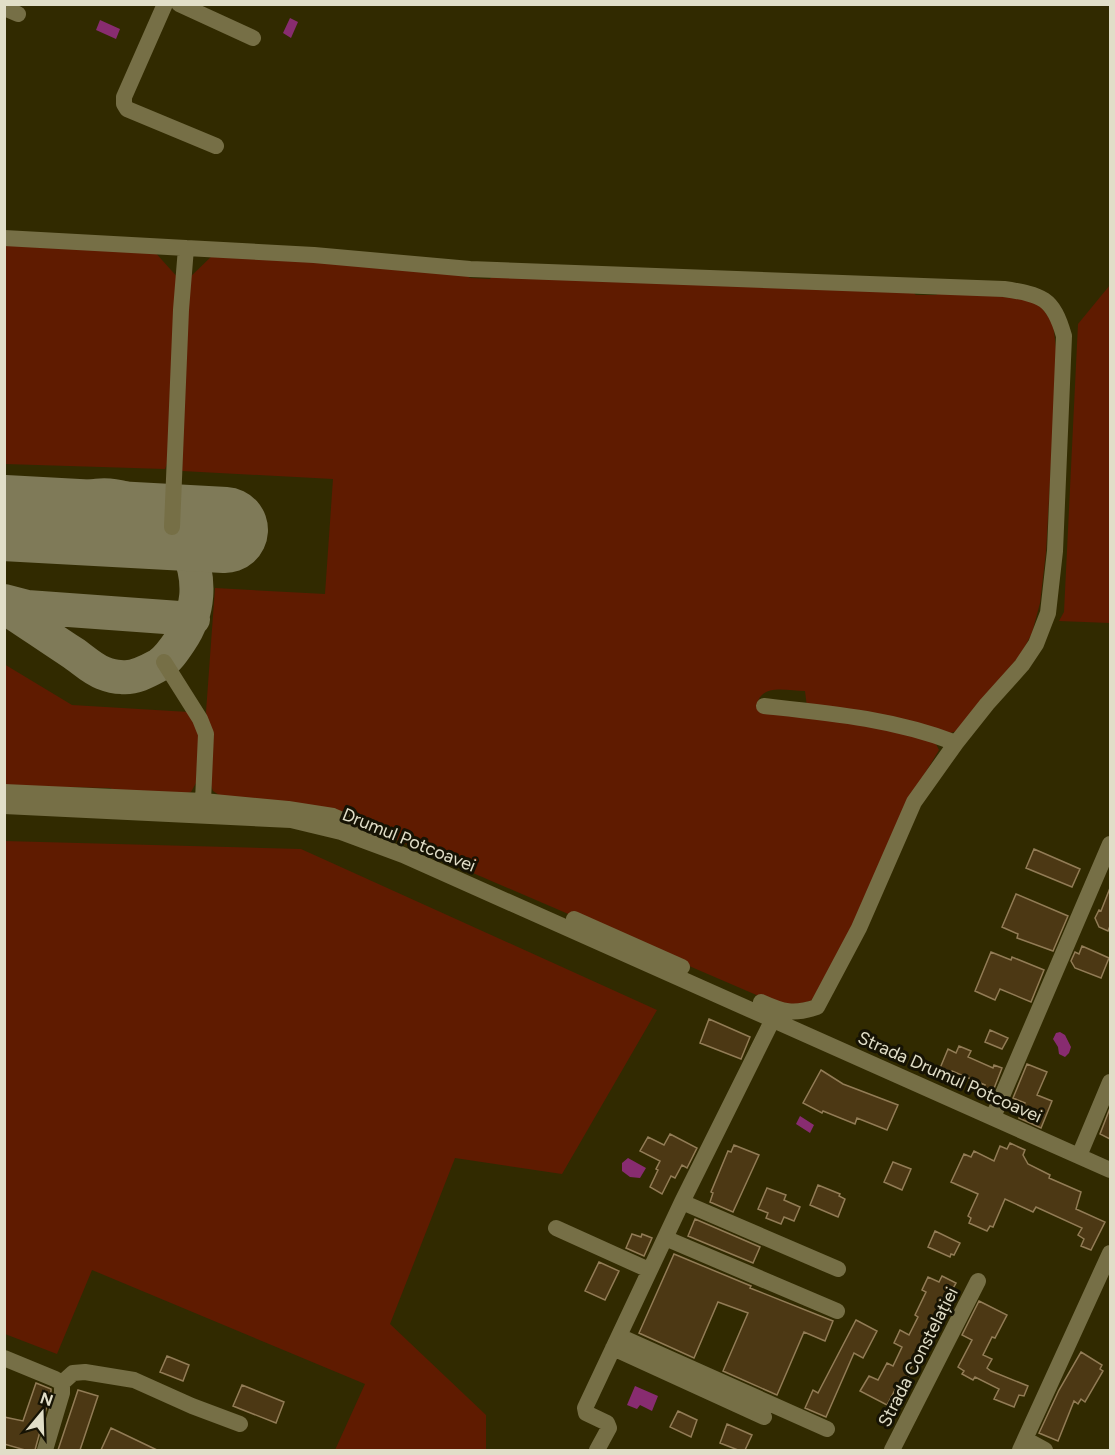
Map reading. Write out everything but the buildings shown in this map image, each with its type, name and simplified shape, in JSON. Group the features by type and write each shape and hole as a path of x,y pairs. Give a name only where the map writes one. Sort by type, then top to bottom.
{"street":[{"path":"165,4 124,97 124,104 127,109 216,146"},
{"path":"179,4 253,38"},
{"path":"4,238 314,255 470,269 1004,289 1032,293 1048,301 1059,318 1064,336 1055,551 1048,613 1036,644 1022,666 987,704 956,743 914,802 859,928 804,1033"},
{"path":"172,527 186,248"},
{"path":"164,662 200,719 206,734 203,801"},
{"path":"764,706 866,718 930,733 956,743"},
{"path":"4,792 203,801 333,816 779,1010 797,1013 817,1007"},
{"name":"Drumul Potcoavei","path":"4,806 291,820 341,832 403,855 773,1019"},
{"path":"993,1117 1110,844"},
{"path":"597,1450 609,1428 607,1423 586,1413 585,1408 649,1270 773,1019"},
{"name":"Strada Drumul Potcoavei","path":"773,1019 1110,1170"},
{"path":"1079,1156 1110,1082"},
{"path":"682,1202 838,1269"},
{"path":"556,1228 649,1270"},
{"path":"665,1238 837,1311"},
{"path":"1045,1450 1023,1445 1110,1253"},
{"name":"Strada Constelației","path":"892,1450 978,1281"},
{"path":"616,1342 764,1417"},
{"path":"616,1342 827,1430"},
{"path":"4,1358 62,1383"},
{"path":"62,1383 74,1374 85,1372 134,1380 240,1424"},
{"path":"45,1450 62,1393 62,1383"}],"shaded area":[{"path":"290,18 298,22 291,38 283,33"},
{"path":"100,20 120,29 116,39 96,30"},
{"path":"5,243 153,250 180,280 170,456 165,469 5,464"},
{"path":"214,254 464,273 470,278 490,279 494,273 908,288 916,295 936,295 945,290 1037,301 1053,323 1057,357 1046,552 1040,603 1032,633 1021,654 957,731 947,734 807,707 805,691 770,691 760,697 757,704 934,740 939,750 912,795 818,999 791,1006 775,1003 394,839 372,819 225,799 213,791 208,776 209,729 206,712 215,588 325,594 333,479 182,471 186,281"},
{"path":"1110,285 1110,623 1059,621 1064,612 1078,324"},
{"path":"4,664 72,705 189,712 200,729 196,783 191,792 175,796 120,793 110,788 5,789"},
{"path":"4,841 301,849 657,1010 562,1174 455,1158 390,1324 486,1415 486,1450 335,1450 365,1384 92,1270 57,1354 5,1334"},
{"path":"1060,1032 1065,1035 1071,1047 1065,1057 1059,1054 1053,1039 1056,1033"},
{"path":"800,1116 814,1125 810,1133 796,1124"},
{"path":"628,1158 646,1168 640,1178 630,1177 622,1171 622,1163"},
{"path":"635,1386 658,1396 652,1411 640,1405 637,1409 627,1405"}],"taxiway":[{"path":"4,607 95,669 119,677 136,676 162,663 180,641 191,619 196,595 195,572 188,550 176,531 159,515 138,503 104,495 74,501 38,520"},
{"path":"4,601 27,607 193,619"}],"runway":[{"path":"4,518 225,530"}]}
